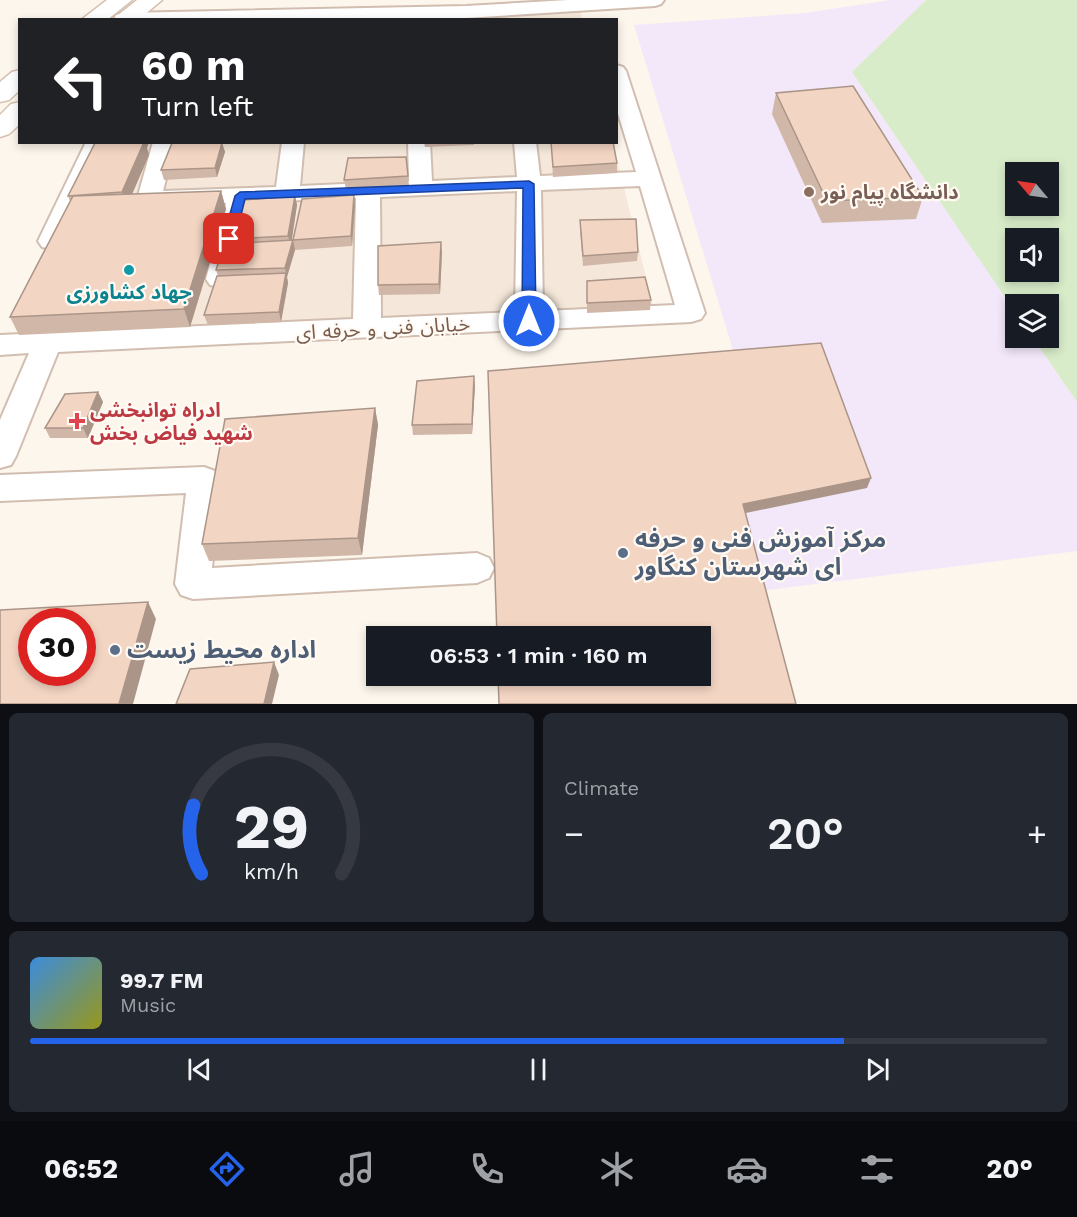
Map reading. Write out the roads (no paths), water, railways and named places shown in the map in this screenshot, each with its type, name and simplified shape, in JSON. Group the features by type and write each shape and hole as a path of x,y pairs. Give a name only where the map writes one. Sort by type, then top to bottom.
{"main road":[{"path":"95,18 121,0"},
{"path":"128,18 154,13"},
{"path":"0,95 18,79"},
{"path":"0,129 18,111"}],"street":[{"path":"255,18 599,12 655,0"},
{"path":"154,13 194,18"},
{"name":"خیابان فنی و حرفه ای","path":"5,338 48,343 692,314 618,78"},
{"path":"42,260 97,144"},
{"path":"164,144 149,199 649,179"},
{"path":"288,194 293,144"},
{"path":"419,144 421,189"},
{"path":"525,144 529,184 529,321"},
{"path":"367,328 368,191"},
{"path":"210,314 240,196"},
{"path":"0,456 48,343"},
{"path":"0,488 204,480 194,584 477,568"}],"place":[{"name":"دانشگاه پیام نور","path":"809,192"},
{"name":"جهاد کشاورزی","path":"129,270"},
{"name":"ادراه توانبخشی شهید فیاض بخش","path":"77,421"},
{"name":"مرکز آموزش فنی و حرفه ای شهرستان کنگاور","path":"623,553"},
{"name":"اداره محیط زیست","path":"115,650"}]}
